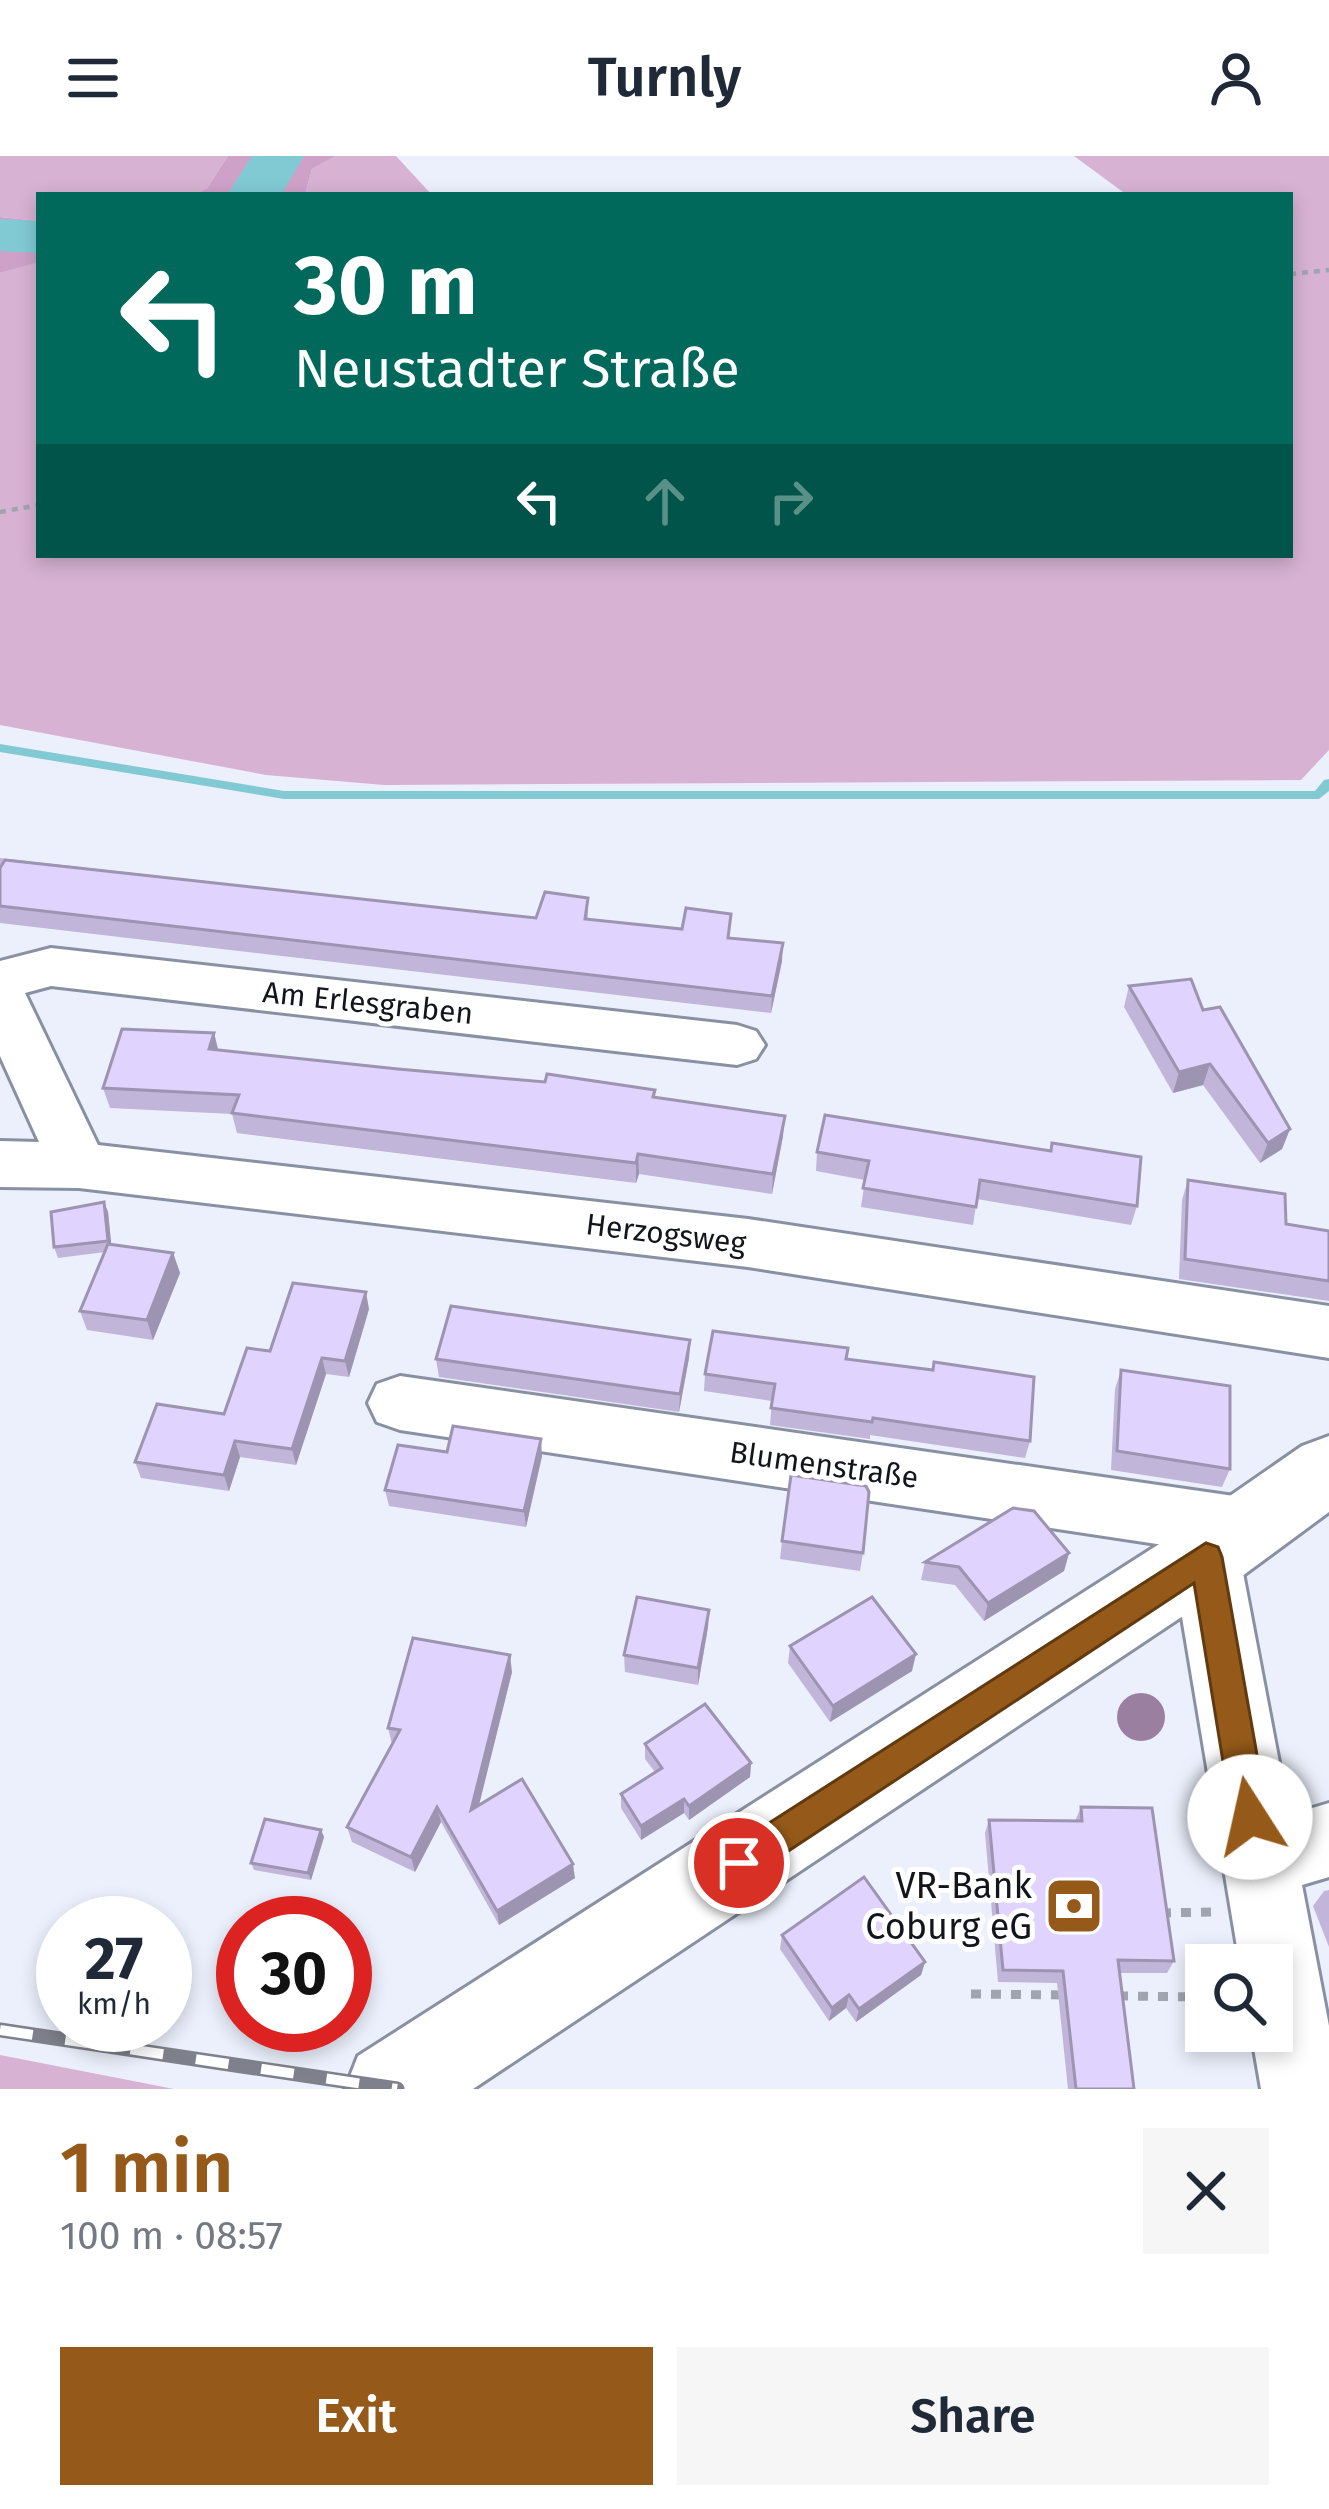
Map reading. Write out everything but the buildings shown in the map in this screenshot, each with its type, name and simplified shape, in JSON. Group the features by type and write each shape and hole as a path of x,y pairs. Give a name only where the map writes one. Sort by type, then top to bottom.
{"street":[{"name":"Am Erlesgraben","path":"0,980 51,967 737,1045"},
{"path":"0,997 79,1166"},
{"name":"Herzogsweg","path":"0,1164 79,1166 748,1244 1329,1332"},
{"name":"Blumenstraße","path":"400,1403 1227,1542"},
{"path":"391,2089 1227,1542 1329,1469"},
{"path":"1227,1542 1231,1886 1300,2089"},
{"path":"1231,1886 1329,1840"}],"path":[{"path":"1293,274 1329,270"},
{"path":"0,512 36,506"},
{"path":"1158,1913 1231,1886"},
{"path":"971,1994 1089,1996"},
{"path":"1112,1996 1185,1997"}],"shaded area":[{"path":"0,156 228,156 200,192 36,192 36,221 0,217"},
{"path":"228,156 336,156 312,169 306,192 200,192"},
{"path":"336,156 396,156 429,192 306,192 312,169"},
{"path":"1074,156 1329,156 1329,750 1301,780 384,785 266,775 0,725 0,273 36,262 36,558 1293,558 1293,192 1123,192"},
{"path":"0,217 36,221 36,263 0,273"},
{"path":"0,2055 174,2089 0,2089"}],"waterway":[{"path":"256,192 278,156"},
{"path":"0,235 36,237"},
{"path":"0,748 284,795 1319,795 1329,783"}],"railway":[{"path":"0,2030 397,2089"}],"place":[{"name":"VR-Bank Coburg eG","path":"1074,1906"}],"route":[{"path":"739,1863 1206,1557 1250,1817"}]}
